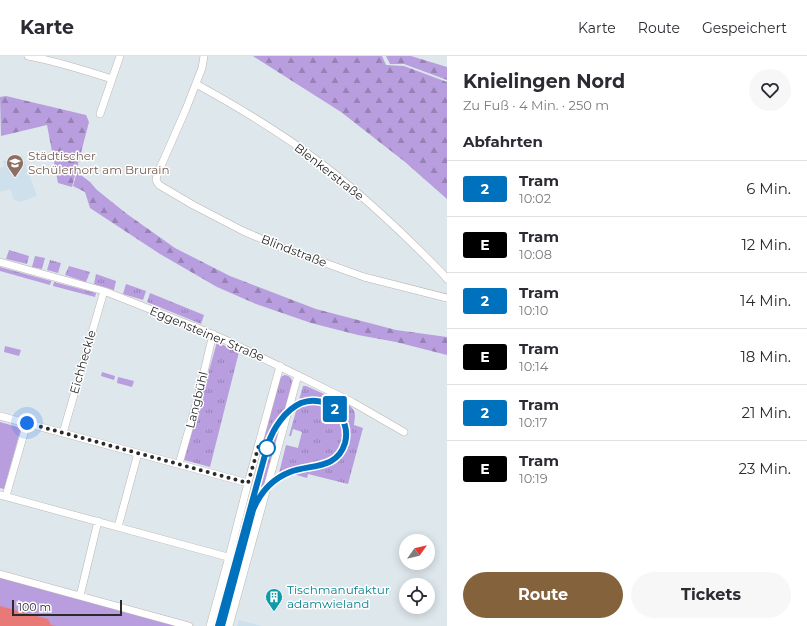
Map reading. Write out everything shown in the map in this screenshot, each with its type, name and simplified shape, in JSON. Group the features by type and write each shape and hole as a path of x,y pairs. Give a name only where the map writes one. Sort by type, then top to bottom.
{"street":[{"path":"28,56 41,58 112,79"},
{"path":"100,114 120,56"},
{"path":"196,84 202,68 204,56"},
{"name":"Blindstraße","path":"196,84 156,175 156,180 159,185 194,206 243,231 278,246 364,277 447,298"},
{"name":"Blenkerstraße","path":"196,84 252,116 322,163 382,214 447,279"},
{"name":"Eggensteiner Straße","path":"0,262 104,291 213,334 352,402 404,432"},
{"name":"Eichheckle","path":"63,433 104,291"},
{"name":"Langbühl","path":"179,464 197,401 213,334"},
{"path":"210,626 280,366"},
{"path":"229,626 298,375"},
{"path":"0,416 248,483"},
{"path":"27,423 3,496 246,562"},
{"path":"118,527 138,453"},
{"path":"80,596 98,521"},
{"path":"0,574 189,626"}],"shaded area":[{"name":"Städtischer Schülerhort am Brurain","path":"22,155 37,196 20,202 14,200 10,189 0,192 0,168 5,166 3,161"},
{"path":"0,606 48,619 51,625 56,626 0,626"},
{"path":"239,620 262,626 237,626"}],"green space":[{"path":"253,56 382,56 386,65 404,66 447,82 447,199 405,162 341,112"},
{"path":"386,56 411,56 447,67 447,80 404,64 390,64"},
{"path":"6,96 86,115 89,122 72,187 58,183 47,125 1,136 0,97"},
{"path":"77,172 127,214 175,248 230,276 316,309 396,330 447,337 447,355 311,323 256,304 217,287 160,254 90,208 85,192 73,186"},
{"path":"9,250 29,256 27,264 6,259"},
{"path":"35,256 45,258 42,269 32,267"},
{"path":"50,260 61,263 58,273 47,270"},
{"path":"69,266 90,272 86,282 65,275"},
{"path":"0,267 51,281 50,285 0,271"},
{"path":"96,274 116,281 114,290 94,284"},
{"path":"54,282 96,293 95,297 53,286"},
{"path":"126,284 146,291 143,300 123,294"},
{"path":"150,293 204,315 201,324 147,302"},
{"path":"217,342 239,352 210,467 184,460"},
{"path":"5,346 21,350 19,356 4,352"},
{"path":"102,372 115,376 114,380 101,376"},
{"path":"285,375 292,380 292,383 275,447 262,444 280,379"},
{"path":"118,377 134,381 132,387 117,383"},
{"path":"303,386 352,407 355,416 354,425 363,428 348,484 308,474 307,478 293,474 288,476 279,473 286,445 298,448 302,432 293,429 291,436 289,436"},
{"path":"0,422 21,428 4,489 0,488"},
{"path":"264,449 274,452 251,536 248,535 245,546 238,544"},
{"path":"233,566 239,567 241,572 227,626 213,626 229,569"},
{"path":"0,577 179,626 0,626"}],"tram line":[{"path":"218,626 268,444 273,432 280,420 295,406 310,401 319,401 328,404 341,416 345,424 345,443 341,452 335,459 328,463 284,474 269,485 261,494 253,510 222,626"},
{"name":"2","path":"218,626 271,436 277,425 288,412 297,405 311,401 320,401 327,404 341,415 346,431 345,443 338,455 331,461 322,465 291,471 284,474 272,482 260,496 253,510 222,626"}],"place":[{"name":"Städtischer Schülerhort am Brurain","path":"15,178"},
{"name":"Tischmanufaktur adamwieland","path":"274,612"}],"route":[{"path":"27,423 248,483 259,445 267,448"}]}
